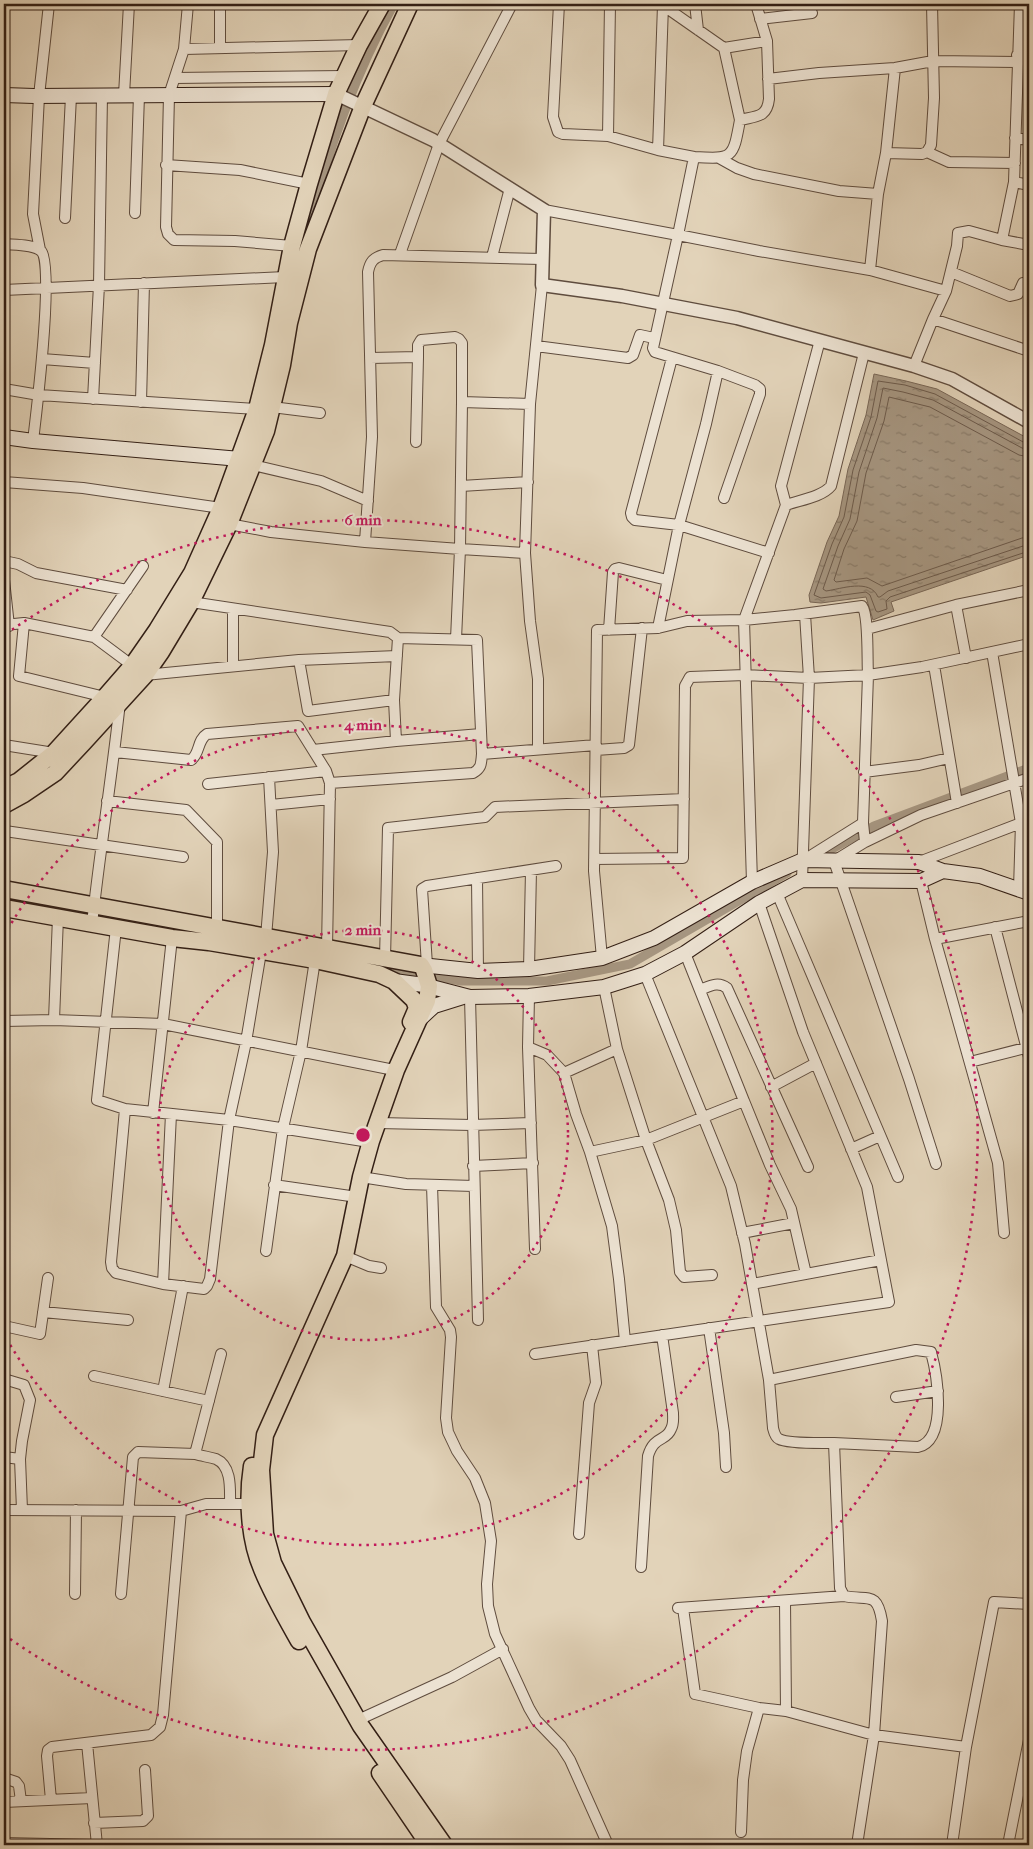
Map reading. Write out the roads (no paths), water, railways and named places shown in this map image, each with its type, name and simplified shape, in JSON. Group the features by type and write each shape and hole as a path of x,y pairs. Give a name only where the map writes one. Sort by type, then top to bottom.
{"main road":[{"path":"4,805 55,773 138,670 161,652 191,602 229,524 290,323 308,249 349,100 344,76 382,4"},
{"path":"265,408 272,345 292,246 309,184 349,100 410,4"},
{"path":"4,95 169,95 349,100"},
{"path":"4,437 247,462"},
{"path":"138,670 157,630 192,573 221,508 247,462"},
{"path":"4,788 19,781 54,753 113,699"},
{"path":"394,980 428,975 529,969 602,958 654,938 755,881 805,866 834,861 919,862 943,871 980,876 1024,891"},
{"path":"805,866 841,879 921,881 943,871"},
{"path":"418,1013 468,996 528,996 604,987 645,974 685,953 768,898 805,866"},
{"path":"755,881 768,898"},
{"path":"4,889 93,914 217,928 263,944 325,957 379,974 394,980 412,997 418,1013 396,1070 353,1196 333,1266 261,1422 251,1471 256,1504 257,1554 261,1568 334,1702 429,1845"},
{"path":"4,908 58,917 93,914 116,928 172,938 263,944"},
{"path":"325,957 385,959 428,975 468,996"},
{"path":"428,975 427,1001 418,1013 389,1070 363,1141 344,1256 266,1436 256,1504 273,1563 302,1622 358,1720 444,1845"}],"street":[{"path":"33,441 39,395 46,288 45,260 40,250 33,214 39,96 48,4"},
{"path":"124,95 129,4"},
{"path":"188,4 184,50 169,95 166,165 166,227 168,234 174,240 235,241 292,246"},
{"path":"220,4 220,48"},
{"path":"400,254 439,144 512,4"},
{"path":"560,4 553,117 558,132 563,134 608,136 658,150 694,156 720,158 728,156 733,150 740,120 724,48 662,4"},
{"path":"608,136 610,4"},
{"path":"658,150 662,4"},
{"path":"695,4 698,30"},
{"path":"740,120 763,114 768,108 767,41 756,4"},
{"path":"927,152 931,145 934,98 932,4"},
{"path":"1002,240 1014,182 1020,4"},
{"path":"760,19 812,13"},
{"path":"724,48 767,41"},
{"path":"184,50 360,45"},
{"path":"768,79 819,73 895,68 934,61 1029,57"},
{"path":"870,270 878,194 886,153 895,68"},
{"path":"175,78 344,76"},
{"path":"135,213 139,95"},
{"path":"66,218 71,96"},
{"path":"93,399 99,285 102,96"},
{"path":"349,100 439,144 544,210 870,270 946,291"},
{"path":"1015,138 1029,140"},
{"path":"886,153 914,155 927,152 949,162 1015,163"},
{"path":"694,156 652,348 655,352 718,371 756,385 760,389 760,394 724,498"},
{"path":"720,158 737,168 754,174 839,191 878,194"},
{"path":"166,165 240,170 309,184"},
{"path":"1014,182 1029,185"},
{"path":"492,257 510,188"},
{"path":"538,748 538,679 530,621 524,553 530,404 542,285 544,210"},
{"path":"914,366 946,291 958,233 969,231 1029,245"},
{"path":"4,244 40,250"},
{"path":"365,542 372,437 368,272 370,264 374,258 383,255 400,254 542,259"},
{"path":"951,272 1010,296 1018,294 1023,282 1029,284"},
{"path":"4,290 286,277"},
{"path":"141,402 144,283"},
{"path":"542,285 662,303 737,318 914,366 952,379 1029,422"},
{"path":"933,319 1029,351"},
{"path":"536,346 628,358 633,355 640,335 654,338"},
{"path":"416,442 418,345 422,340 459,339 462,343 462,402 460,549 456,639"},
{"path":"755,881 744,620 786,505 782,496 781,486 820,340"},
{"path":"786,505 821,493 831,486 864,352"},
{"path":"370,358 418,357"},
{"path":"672,358 631,513 635,520 679,525 769,553"},
{"path":"42,359 95,364"},
{"path":"658,628 679,525 718,371"},
{"path":"4,389 39,395 320,413"},
{"path":"462,402 530,404"},
{"path":"247,462 321,481 368,501"},
{"path":"4,482 83,488 221,508"},
{"path":"461,486 528,482"},
{"path":"229,524 271,532 365,542 524,553"},
{"path":"4,560 18,564 36,573 127,590"},
{"path":"94,637 143,566"},
{"path":"609,630 613,572 615,568 667,580"},
{"path":"4,580 6,625 24,623 94,637 138,670 397,656"},
{"path":"867,629 956,604 1029,590"},
{"path":"191,602 390,632 398,638 477,640 482,754 479,770 473,773 330,783"},
{"path":"956,604 966,658"},
{"path":"602,958 594,871 597,630 658,628 686,621 744,620 862,606 865,609 867,629 868,675 863,823 865,841"},
{"path":"233,609 233,666"},
{"path":"805,614 809,678 802,825 805,866"},
{"path":"24,623 19,676 113,699 115,752 100,846 93,914"},
{"path":"482,754 538,748 624,748 629,745 642,628"},
{"path":"396,741 394,700 398,638"},
{"path":"594,858 683,858 685,686 690,677 745,675 809,678 868,675 934,665 1029,644"},
{"path":"992,652 1021,823 1024,891"},
{"path":"299,660 308,711 394,700"},
{"path":"934,665 957,803"},
{"path":"115,752 191,760 195,756 201,738 207,734 298,726 326,771 330,783 325,957 283,1128 266,1251"},
{"path":"313,750 481,734"},
{"path":"4,745 54,753"},
{"path":"864,772 919,765 949,758"},
{"path":"208,784 326,771"},
{"path":"126,1109 111,1262 112,1268 116,1273 163,1284 204,1288 210,1279 229,1120 246,1042 263,944 273,852 269,777"},
{"path":"936,1164 906,1070 834,861 865,841 922,815 1029,778"},
{"path":"270,805 330,799"},
{"path":"385,959 388,828 485,817 495,807 684,799"},
{"path":"107,800 186,810 217,842 217,928"},
{"path":"805,866 863,823"},
{"path":"919,862 1021,823"},
{"path":"5,831 183,857"},
{"path":"428,975 422,889 428,886 556,866"},
{"path":"529,969 531,870"},
{"path":"477,878 478,971"},
{"path":"921,881 935,939 998,1163 1004,1233"},
{"path":"535,1354 889,1302 867,1186 803,1032 768,898"},
{"path":"768,898 898,1177"},
{"path":"4,908 4,930"},
{"path":"54,1020 58,917"},
{"path":"935,939 1029,921"},
{"path":"970,1062 1029,1050 995,927"},
{"path":"116,928 97,1100 126,1109 229,1120 363,1141"},
{"path":"153,1113 172,938"},
{"path":"685,953 770,1165 791,1209 806,1274"},
{"path":"645,974 731,1186 752,1284 769,1380 775,1435 779,1439 918,1447 925,1446 931,1438 936,1419 938,1391 936,1368 931,1352 916,1350 769,1380"},
{"path":"700,990 716,984 722,984 727,988 808,1167"},
{"path":"604,987 617,1049 646,1140 669,1200 676,1230 680,1272 684,1277 712,1275"},
{"path":"468,996 478,1320"},
{"path":"528,996 535,1249"},
{"path":"4,1021 54,1020 163,1024 389,1070"},
{"path":"528,1047 547,1055 564,1073 612,1226 620,1278 625,1341"},
{"path":"564,1073 617,1049"},
{"path":"772,1087 816,1063"},
{"path":"590,1152 646,1140 744,1101"},
{"path":"163,1284 171,1114"},
{"path":"378,1123 472,1126 531,1123"},
{"path":"851,1149 880,1136"},
{"path":"473,1166 532,1163"},
{"path":"361,1177 406,1184 474,1186"},
{"path":"432,1184 436,1307 450,1330 451,1337 446,1418 448,1432 457,1451 475,1478 485,1503 491,1541 488,1606 496,1634 529,1708 536,1720 570,1760 608,1845"},
{"path":"274,1185 353,1196"},
{"path":"742,1233 794,1223"},
{"path":"344,1256 369,1266 381,1268"},
{"path":"752,1284 880,1260"},
{"path":"4,1326 40,1334 48,1278"},
{"path":"163,1391 183,1286"},
{"path":"43,1312 128,1320"},
{"path":"709,1328 724,1433 726,1468"},
{"path":"641,1568 648,1456 651,1446 671,1432 673,1425 673,1412 662,1335"},
{"path":"579,1534 589,1403 596,1383 592,1345"},
{"path":"195,1454 220,1354"},
{"path":"94,1376 209,1401"},
{"path":"4,1379 24,1385 30,1400 20,1459 22,1510"},
{"path":"896,1397 938,1391"},
{"path":"834,1443 840,1588 844,1596"},
{"path":"121,1594 134,1454 138,1452 195,1454 218,1460 225,1468 230,1482 230,1504"},
{"path":"4,1457 20,1459"},
{"path":"4,1510 181,1511 206,1504 256,1504"},
{"path":"75,1594 76,1510"},
{"path":"51,1800 48,1750 52,1747 152,1735 160,1728 163,1715 181,1511"},
{"path":"860,1845 874,1735 882,1621 880,1606 871,1598 844,1596 680,1608 695,1694 759,1708 786,1711 874,1735 966,1747"},
{"path":"785,1601 786,1711"},
{"path":"952,1845 966,1747 994,1602 1029,1604"},
{"path":"358,1720 452,1677 503,1650"},
{"path":"741,1832 743,1780 747,1751 759,1708"},
{"path":"1008,1845 1029,1740"},
{"path":"4,1843 96,1845 87,1742"},
{"path":"94,1823 143,1821 146,1819 148,1816 145,1770"},
{"path":"4,1778 11,1779 19,1786 21,1801"},
{"path":"4,1802 92,1798"}],"water":[{"path":"874,374 937,389 1029,439 1029,555 891,602 894,611 873,620 866,597 821,603 810,602 809,595 827,542 839,516 848,469 866,415"}],"waterway":[{"path":"303,244 320,183 341,121 365,61 394,4"},
{"path":"819,856 874,826 1029,768"},
{"path":"370,964 461,981 547,981 630,964 787,873"},
{"path":"29,902 200,934"}]}
